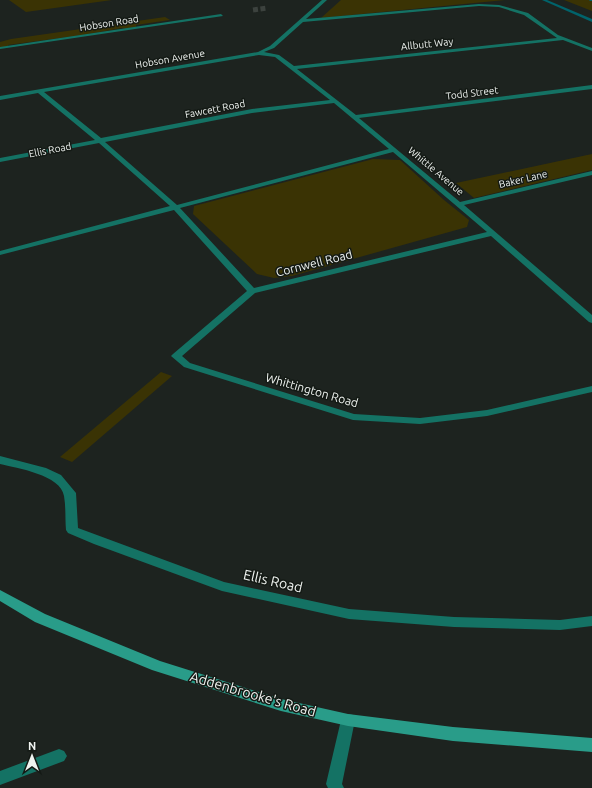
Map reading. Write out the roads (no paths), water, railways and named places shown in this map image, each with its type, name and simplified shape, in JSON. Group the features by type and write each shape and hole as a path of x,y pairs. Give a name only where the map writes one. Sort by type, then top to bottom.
{"street":[{"name":"Hobson Avenue","path":"0,98 259,53 272,47 325,0"},
{"path":"303,21 493,5 526,14 556,36 592,50"},
{"name":"Hobson Road","path":"0,48 221,15"},
{"name":"Allbutt Way","path":"293,68 563,38"},
{"name":"Whittle Avenue","path":"259,53 278,56 355,117 459,204 592,320"},
{"name":"Todd Street","path":"355,117 592,87"},
{"path":"39,91 100,141 175,207 252,291"},
{"name":"Fawcett Road","path":"100,141 252,111 335,101"},
{"name":"Ellis Road","path":"0,160 100,141"},
{"path":"0,252 393,150"},
{"name":"Baker Lane","path":"459,204 592,173"},
{"name":"Cornwell Road","path":"252,291 492,233"},
{"name":"Whittington Road","path":"252,291 176,356 187,365 353,416 420,421 487,413 592,389"},
{"name":"Ellis Road","path":"0,460 42,470 57,478 70,493 72,530 98,541 222,586 349,614 454,622 560,625 592,621"},
{"name":"Addenbrooke's Road","path":"0,595 40,618 157,666 281,705 348,720 453,734 592,745"},
{"path":"336,788 334,784 348,720"},
{"path":"0,778 59,756"}],"waterway":[{"path":"544,0 592,21"}],"tunnel":[{"path":"253,10 267,8"}]}
